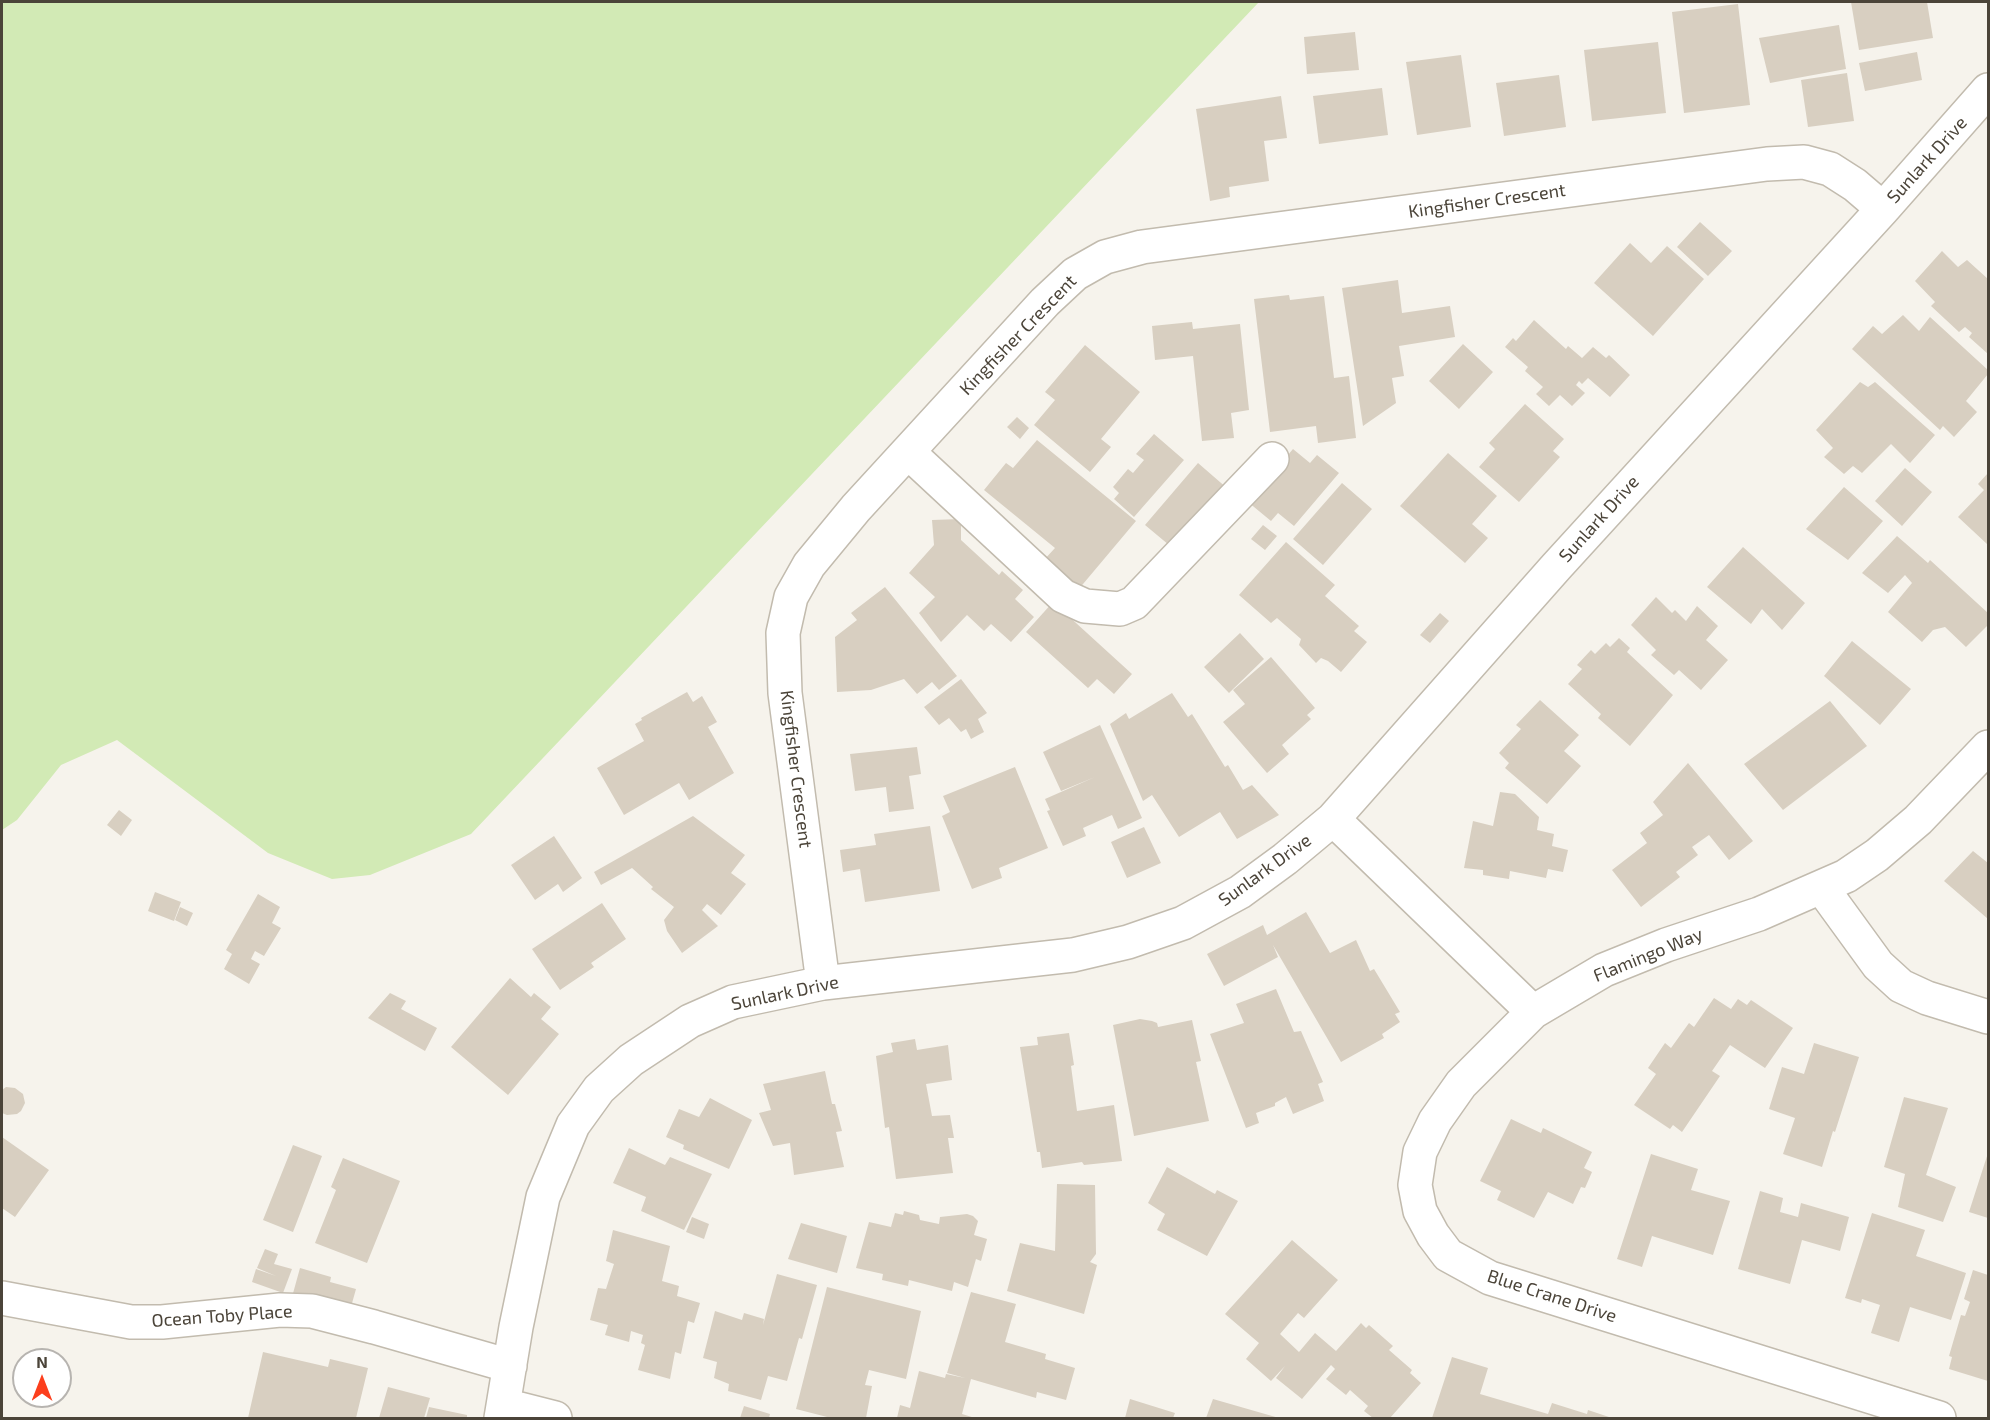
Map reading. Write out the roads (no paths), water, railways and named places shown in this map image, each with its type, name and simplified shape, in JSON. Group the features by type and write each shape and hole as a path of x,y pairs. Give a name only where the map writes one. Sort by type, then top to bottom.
{"street":[{"name":"Sunlark Drive","path":"503,1412 516,1327 543,1197 573,1125 600,1089 646,1049 690,1021 733,1002 823,983 1073,955 1128,942 1183,923 1240,892 1285,859 1333,819 1556,567 1989,90"},
{"name":"Kingfisher Crescent","path":"823,983 785,693 783,633 791,597 804,572 843,523 1045,302 1075,274 1108,256 1142,247 1767,164 1804,162 1830,169 1855,185 1883,209"},
{"path":"908,452 1063,596 1085,606 1120,609 1134,603 1272,459"},
{"name":"Flamingo Way","path":"1533,1012 1604,970 1666,945 1759,914 1846,876 1876,855 1918,820 1989,747"},
{"path":"1333,819 1533,1012"},
{"path":"1822,888 1878,965 1901,986 1927,998 1989,1017"},
{"name":"Blue Crane Drive","path":"1533,1012 1461,1084 1435,1121 1420,1152 1415,1185 1419,1211 1448,1255 1490,1278 1939,1419"},
{"name":"Ocean Toby Place","path":"2,1298 131,1322 162,1322 280,1310 312,1311 510,1366"},
{"path":"503,1412 555,1419"}]}
